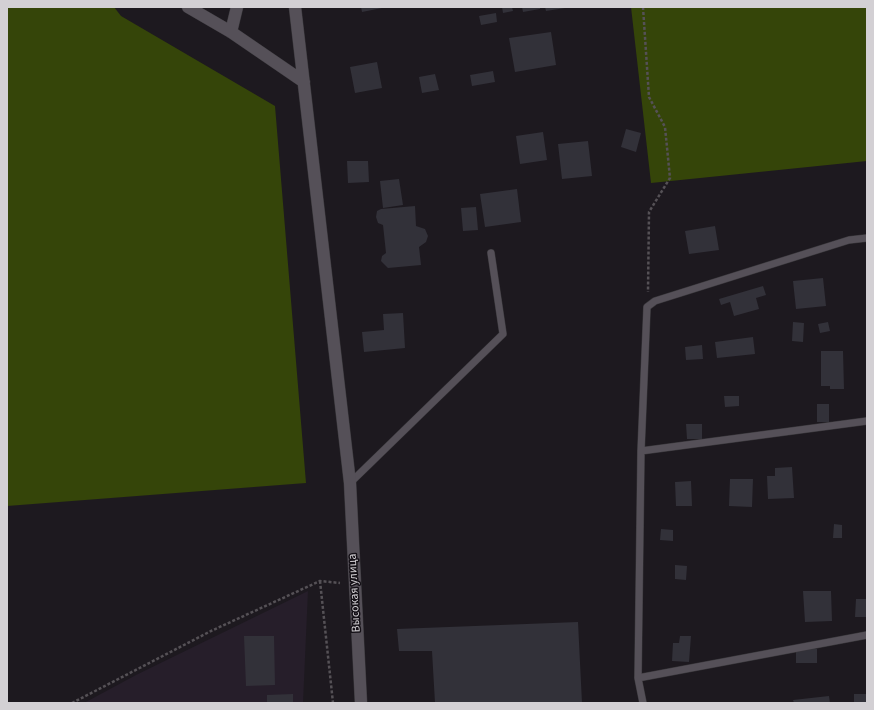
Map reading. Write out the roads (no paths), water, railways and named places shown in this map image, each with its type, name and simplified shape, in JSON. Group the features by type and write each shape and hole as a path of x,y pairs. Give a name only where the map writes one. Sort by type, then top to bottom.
{"street":[{"path":"188,7 231,32 304,82"},
{"path":"231,32 237,7"},
{"name":"Высокая улица","path":"295,7 350,483 361,703"}],"lane":[{"path":"643,703 638,678 641,452 647,307 655,301 826,247 849,240 867,238"},
{"path":"350,483 503,334 491,252"},
{"path":"641,452 867,421"},
{"path":"638,678 867,635"}]}
